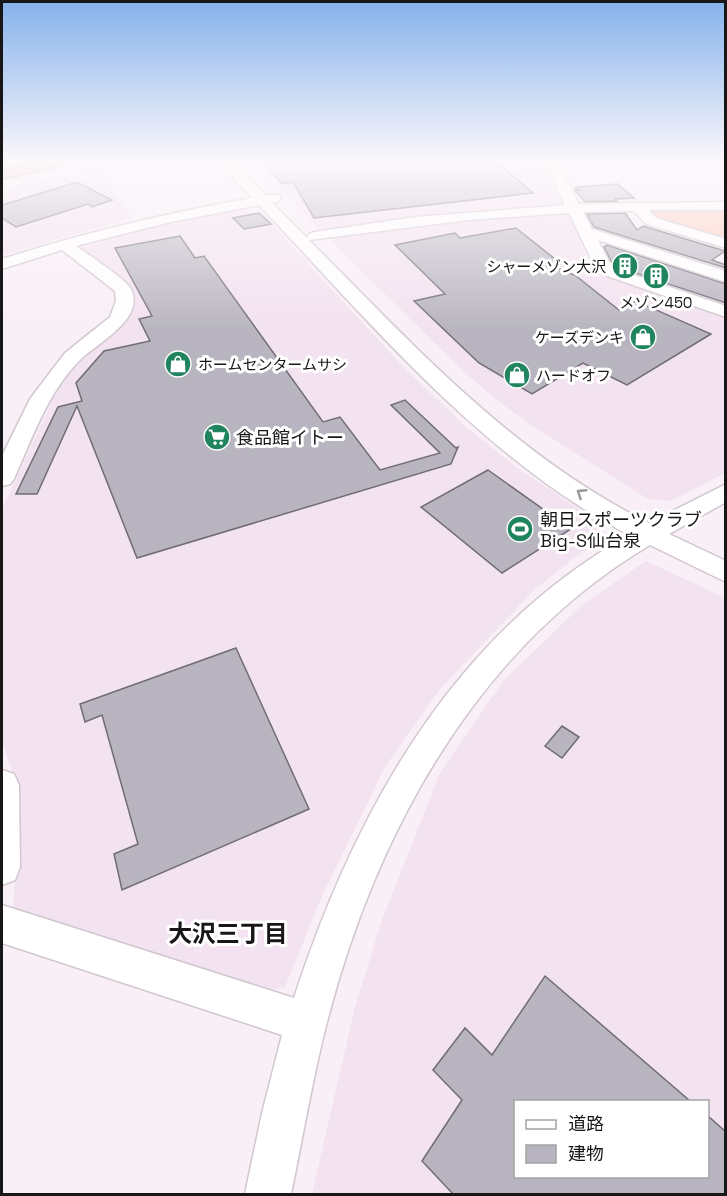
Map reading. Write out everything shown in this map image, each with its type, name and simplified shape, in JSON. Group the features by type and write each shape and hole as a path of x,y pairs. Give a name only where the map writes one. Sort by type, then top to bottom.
{"street":[{"path":"2,264 64,244 165,219"},
{"path":"286,219 385,328 494,431 561,481 658,530 726,554"},
{"path":"292,219 314,237 383,309 476,399 658,530 726,573"},
{"path":"314,237 445,219"},
{"path":"578,219 602,265 613,273 726,312"},
{"path":"649,219 726,244"},
{"path":"584,231 726,277"},
{"path":"2,479 45,391 73,356 110,328 123,308 126,298 123,289 64,244"},
{"path":"268,1194 279,1135 306,1022 355,879 401,786 452,709 500,650 546,605 612,558 726,492"},
{"path":"2,785 2,867"},
{"path":"2,924 306,1022"}],"shaded area":[{"path":"2,219 129,219 2,255"},
{"path":"195,219 267,219 406,370 466,427 517,468 596,520 600,538 535,589 440,689 385,767 321,898 285,987 263,991 13,910 20,797 2,740 2,510 60,384 75,366 111,336 131,312 133,296 78,248"},
{"path":"309,219 400,219 328,230 318,228"},
{"path":"484,219 571,219 588,261 609,276 725,316 725,473 670,501 648,499 531,425 464,372 332,242 336,237"},
{"path":"652,219 725,219 725,240"},
{"path":"646,561 725,598 725,1194 312,1194 355,1007 383,917 440,773 504,680 582,605"}],"building":[{"path":"3,219 42,219 16,227"},
{"path":"234,219 265,219 271,224 244,229"},
{"path":"590,219 629,219 637,230 643,226 725,251 712,260 726,265 726,268 594,227"},
{"path":"516,228 560,263 558,268 576,276 619,310 636,301 711,334 627,385 583,363 532,394 479,363 414,301 445,294 395,245 455,233 460,238"},
{"path":"180,236 195,258 204,256 323,422 340,417 380,470 440,453 391,405 405,400 456,448 458,447 451,464 137,558 77,406 37,494 16,494 58,407 82,401 76,383 104,351 150,341 139,319 152,316 115,248"},
{"path":"607,245 726,284 726,303 620,268 611,261 604,247"},
{"path":"488,470 571,529 502,573 421,507"},
{"path":"236,648 309,809 122,890 114,854 138,844 102,715 85,722 80,704"},
{"path":"562,726 579,737 562,758 545,746"},
{"path":"545,976 689,1100 514,1100 514,1178 709,1178 709,1117 726,1132 726,1194 453,1194 422,1161 462,1100 433,1070 465,1028 492,1055"}],"place":[{"name":"シャーメゾン大沢","path":"625,266"},
{"name":"メゾン450","path":"656,276"},
{"name":"ケーズデンキ","path":"643,337"},
{"name":"ホームセンタームサシ","path":"178,364"},
{"name":"ハードオフ","path":"517,375"},
{"name":"食品館イトー","path":"217,437"},
{"name":"朝日スポーツクラブ Big-S仙台泉","path":"520,529"}],"district":[{"name":"大沢三丁目","path":"228,933"}]}
